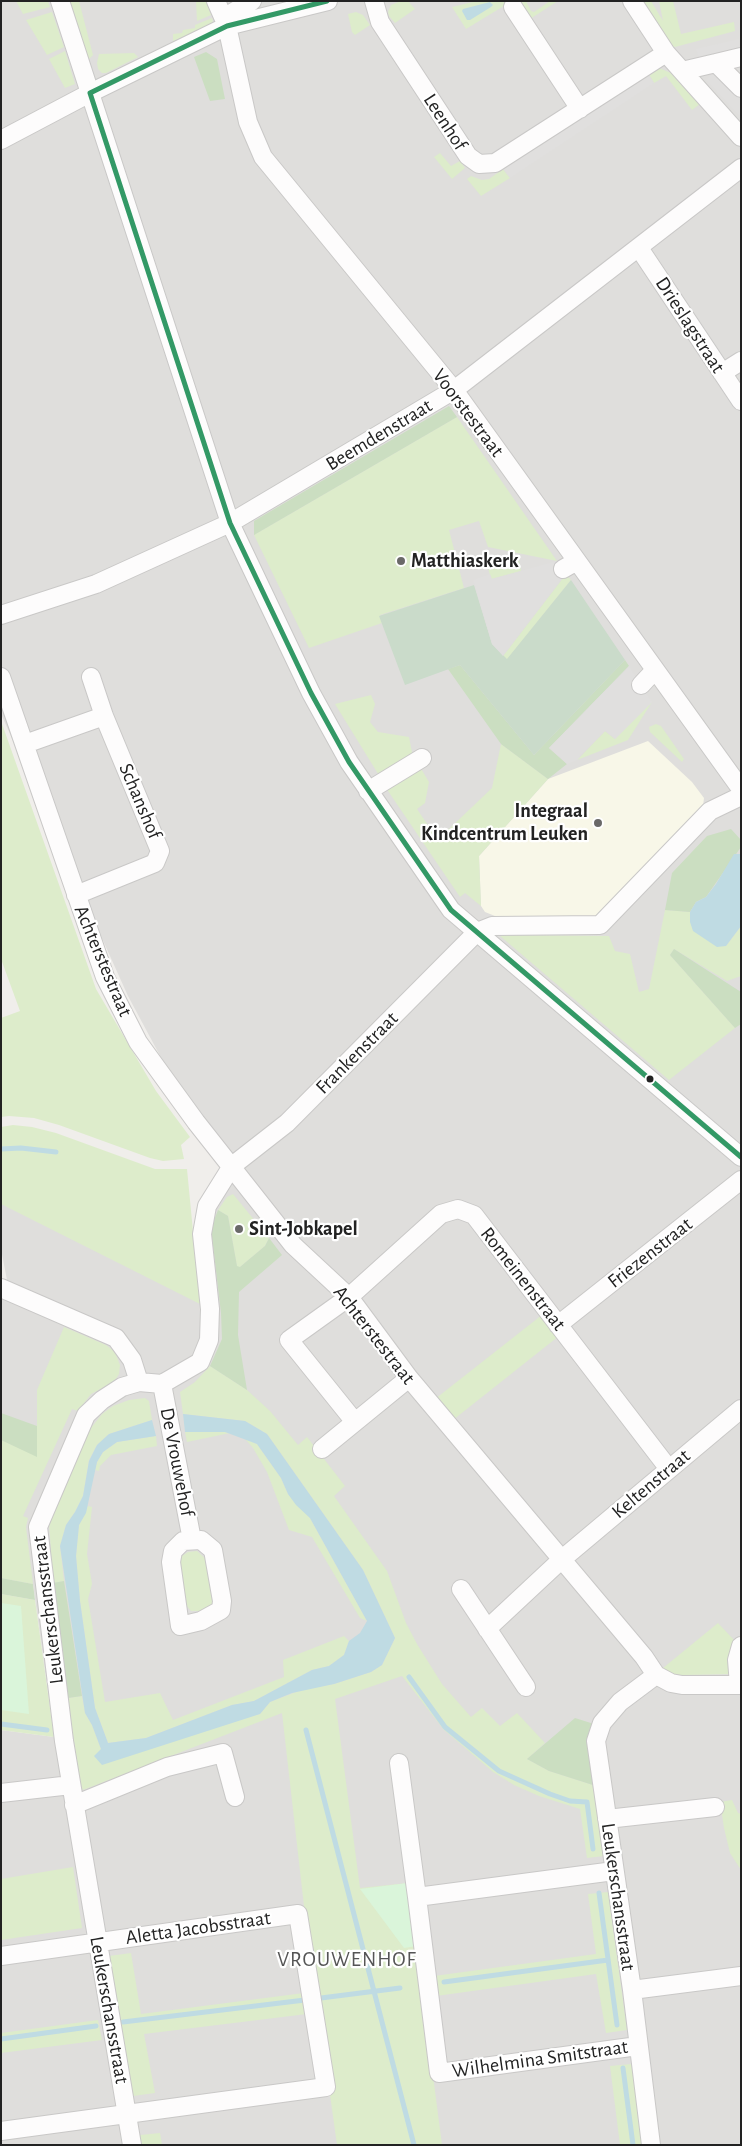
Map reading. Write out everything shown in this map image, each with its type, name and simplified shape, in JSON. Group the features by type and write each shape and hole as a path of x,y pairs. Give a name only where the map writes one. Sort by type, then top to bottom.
{"street":[{"path":"60,1 230,523 311,693 349,762 451,910 741,1157"},
{"path":"1,140 90,93 223,15 252,1"},
{"path":"223,15 328,1"},
{"name":"Leenhof","path":"374,1 380,22 468,156 479,164 494,163 666,53"},
{"path":"632,1 666,53 741,137"},
{"path":"514,7 580,109"},
{"name":"Voorstestraat","path":"223,15 248,122 263,157 454,390 570,565 655,670 741,789"},
{"path":"682,71 741,57"},
{"path":"716,64 741,88"},
{"name":"Beemdenstraat","path":"1,616 96,584 230,523 454,390 741,168"},
{"name":"Drieslagstraat","path":"639,248 741,401"},
{"path":"722,373 741,360"},
{"path":"641,685 655,670"},
{"name":"Achterstestraat","path":"1,677 105,977 138,1042 196,1122 293,1245 350,1297 408,1378 644,1657 656,1675"},
{"name":"Schanshof","path":"76,895 155,863 160,851 104,716 91,677"},
{"path":"25,744 104,716"},
{"path":"368,791 422,758"},
{"path":"477,932 492,926 600,925 710,812 741,796"},
{"name":"Frankenstraat","path":"232,1166 287,1123 477,932"},
{"path":"162,1384 200,1362 209,1340 210,1309 202,1234 207,1206 232,1166"},
{"name":"Friezenstraat","path":"558,1325 741,1180"},
{"name":"Romeinenstraat","path":"354,1422 289,1340 350,1297 441,1214 458,1209 474,1215 669,1469"},
{"path":"1,1288 116,1338 132,1360 139,1382"},
{"path":"322,1449 408,1378"},
{"name":"Leukerschansstraat","path":"132,2145 74,1805 59,1704 38,1527 86,1415 102,1400 122,1387 139,1382 162,1384"},
{"name":"De Vrouwehof","path":"162,1384 192,1540"},
{"name":"Keltenstraat","path":"487,1629 562,1560 741,1409"},
{"name":"De Vrouwehof","path":"192,1540 201,1540 213,1550 222,1601 221,1610 201,1621 180,1626 171,1562 173,1551 183,1541 192,1540"},
{"path":"461,1589 526,1687"},
{"path":"656,1675 671,1683 740,1685 737,1660 741,1646"},
{"name":"Leukerschansstraat","path":"651,2145 632,1990 596,1742 602,1723 620,1702 656,1675"},
{"path":"74,1805 167,1767 223,1753 235,1798"},
{"name":"Wilhelmina Smitstraat","path":"398,1763 439,2072 638,2046"},
{"path":"1,1793 71,1785"},
{"path":"607,1819 715,1806"},
{"path":"416,1898 614,1870"},
{"name":"Aletta Jacobsstraat","path":"1,1956 298,1914 326,2087 127,2114"},
{"path":"632,1990 741,1976"},
{"path":"1,2131 127,2114"}],"shaded area":[{"path":"1,1 741,1 741,2145 1,2145 1,1730 54,1737 33,1584 1,1578 1,1278 7,1280 1,1249 1,1148 195,1256 195,1241 225,1177 128,996 1,714"},
{"path":"739,39 741,65 735,69 736,72 741,69 741,118 706,80 714,71 703,71 696,49"},
{"path":"648,73 654,83 510,178 503,169"},
{"path":"557,561 566,574 503,656 492,644 473,580 490,574 492,579"},
{"path":"629,666 652,702 615,739 605,731 577,760 567,764 549,748"},
{"name":"Integraal Kindcentrum Leuken","path":"648,741 692,782 704,798 703,806 599,915 591,918 500,918 485,912 481,906 479,856 548,779"}],"green space":[{"path":"16,1 48,1 50,7 23,14"},
{"path":"68,1 79,1 93,55 87,61"},
{"path":"196,1 206,1 211,15 197,21"},
{"path":"401,1 408,1 415,9 395,23 388,12 391,5"},
{"path":"477,1 512,1 466,29 452,7"},
{"path":"519,1 526,1 531,11 534,12 550,1 558,1 530,19"},
{"path":"642,1 651,1 663,21 659,1 673,1 681,34 734,22 735,31 675,47 669,45"},
{"path":"52,12 64,47 47,55 26,20"},
{"path":"356,12 363,15 370,25 355,35 352,32 348,14"},
{"path":"212,18 213,23 209,26 173,41 173,34 195,28 195,25"},
{"path":"65,51 75,84 65,88 49,59"},
{"path":"206,52 217,59 225,99 210,101 194,57"},
{"path":"134,53 138,57 106,73 102,73 98,69 99,54"},
{"path":"659,68 671,73 700,104 692,110 666,76 654,83 648,73"},
{"path":"440,153 451,166 460,161 465,168 452,179 434,157"},
{"path":"503,169 510,178 481,196 467,179 471,176 482,180 489,179"},
{"path":"449,406 457,417 254,535 254,521"},
{"path":"457,417 557,561 488,547 479,521 449,530 464,588 380,615 382,623 309,648 254,535"},
{"path":"484,554 519,560 521,571 491,579"},
{"path":"566,574 571,580 507,660 503,656"},
{"path":"571,580 625,660 534,755 460,665 405,685 379,616 474,585 492,644 507,659"},
{"path":"625,660 629,666 549,748 567,764 548,779 501,744 448,669 460,665 534,755"},
{"path":"371,695 375,704 370,722 378,732 409,737 413,757 380,777 335,704"},
{"path":"652,702 628,740 577,760 605,731 615,739"},
{"path":"1,721 96,989 156,1091 190,1137 181,1145 184,1159 163,1161 34,1118 1,1117 1,1018 20,1011 1,959"},
{"path":"656,724 661,726 684,759 682,762 650,732 649,727"},
{"path":"501,744 548,779 479,856 481,906 465,893 460,897 386,788 420,767 429,782 425,803 417,809 436,837 450,828 492,788"},
{"path":"731,829 741,840 741,847 706,897 696,902 690,912 665,910 672,873 707,836"},
{"path":"665,910 690,912 690,922 726,946 741,926 741,976 727,981 674,949 670,955 735,1028 669,1080 499,935 609,936 615,951 630,954 639,992 649,989"},
{"path":"674,949 741,992 741,1024 735,1028 670,955"},
{"path":"13,1125 32,1127 56,1133 155,1169 187,1169 200,1304 1,1204 1,1127"},
{"path":"233,1194 269,1238 265,1246 240,1267 237,1267 228,1216 218,1210 227,1197"},
{"path":"218,1210 228,1216 237,1266 240,1267 265,1246 269,1238 282,1255 239,1292 238,1335 247,1390 210,1366 222,1339 221,1313 211,1228"},
{"path":"547,1311 564,1332 453,1420 435,1399"},
{"path":"64,1327 106,1345 115,1352 120,1365 119,1374 114,1382 91,1394 78,1411 72,1409 23,1516 28,1518 26,1527 33,1584 1,1578 1,1440 37,1456 37,1390"},
{"path":"210,1366 247,1390 270,1411 298,1445 307,1437 345,1486 334,1496 387,1571 406,1623 417,1644 442,1684 471,1717 482,1708 500,1726 517,1713 545,1743 527,1759 549,1771 596,1786 604,1856 587,1858 580,1809 539,1796 514,1785 493,1772 444,1730 402,1676 335,1699 360,1888 408,1883 442,2145 337,2145 305,1915 282,1713 83,1790 80,1783 68,1698 82,1696 85,1713 92,1725 101,1749 260,1714 270,1702 304,1689 334,1684 371,1672 382,1665 395,1638 363,1570 267,1434 245,1421 183,1414 180,1392 195,1382"},
{"path":"145,1398 149,1401 152,1420 109,1434 97,1445 89,1460 83,1496 66,1525 60,1546 64,1581 53,1583 49,1522 91,1428 102,1414 113,1406 129,1400"},
{"path":"1,1413 37,1426 37,1457 1,1440"},
{"path":"185,1432 230,1433 187,1442"},
{"path":"156,1436 157,1446 111,1455 100,1466 99,1471 95,1470 103,1452 117,1442"},
{"path":"245,1439 257,1444 281,1478 288,1494 310,1518 367,1621 360,1618 312,1537 289,1530 267,1472 253,1448"},
{"path":"88,1506 92,1507 87,1554 92,1584 88,1599 105,1702 160,1693 173,1720 284,1677 283,1660 344,1636 349,1641 344,1655 329,1666 312,1670 254,1701 232,1705 146,1738 108,1743 95,1708 80,1601 76,1556 79,1525"},
{"path":"197,1551 207,1560 214,1599 210,1608 201,1611 191,1611 185,1604 179,1562 182,1556 188,1552"},
{"path":"1,1578 33,1584 35,1600 1,1594"},
{"path":"64,1581 82,1696 68,1698 53,1583"},
{"path":"1,1594 35,1600 54,1737 1,1730"},
{"path":"1,1603 21,1606 29,1714 1,1710"},
{"path":"718,1623 734,1640 731,1658 733,1674 681,1675 668,1673 663,1668"},
{"path":"575,1718 594,1724 596,1786 549,1771 527,1759"},
{"path":"732,1800 738,1813 741,1814 741,1870 730,1853 720,1802"},
{"path":"73,1867 82,1928 1,1940 1,1879"},
{"path":"408,1883 416,1946 404,1948 360,1889"},
{"path":"608,1892 627,2030 606,2033 596,1974 436,1996 434,1976 596,1954 588,1894"},
{"path":"131,1953 141,2014 304,1993 307,2014 144,2034 155,2093 133,2096 109,1956"},
{"path":"98,2020 102,2040 1,2053 1,2033"},
{"path":"632,2064 643,2145 620,2145 610,2066"},
{"path":"160,2133 162,2145 142,2145 140,2135"}],"water":[{"path":"490,2 493,5 491,7 470,20 467,20 462,11 463,9"},
{"path":"734,854 741,854 741,926 726,946 717,947 693,931 690,922 690,912 696,902 706,897 716,884"},
{"path":"183,1414 245,1421 267,1434 363,1570 395,1638 382,1665 371,1672 334,1684 292,1693 270,1702 260,1714 102,1765 94,1756 101,1749 92,1725 85,1713 60,1546 66,1525 83,1496 89,1461 97,1445 109,1434 152,1420 156,1436 117,1442 103,1452 97,1462 86,1513 79,1525 76,1556 80,1601 95,1708 108,1743 146,1738 232,1705 254,1701 312,1670 329,1666 344,1655 349,1641 360,1633 367,1621 310,1518 296,1505 288,1494 281,1478 257,1444 225,1432 185,1432"}],"waterway":[{"path":"1,1149 21,1148 56,1152"},
{"path":"409,1677 445,1727 499,1771 550,1794 570,1801 587,1802 593,1849"},
{"path":"1,1724 47,1730"},
{"path":"306,1730 414,2145"},
{"path":"599,1893 617,2025"},
{"path":"444,1982 608,1960"},
{"path":"321,1998 400,1988"},
{"path":"123,2022 305,2000"},
{"path":"1,2039 96,2026"},
{"path":"623,2068 633,2145"}],"transit line":[{"path":"327,1 227,26 90,93 230,523 311,693 349,762 451,910 741,1157"}],"place":[{"name":"Matthiaskerk","path":"401,561"},
{"name":"Integraal Kindcentrum Leuken","path":"598,823"},
{"name":"Sint-Jobkapel","path":"239,1229"}],"district":[{"name":"VROUWENHOF","path":"347,1960"}]}
